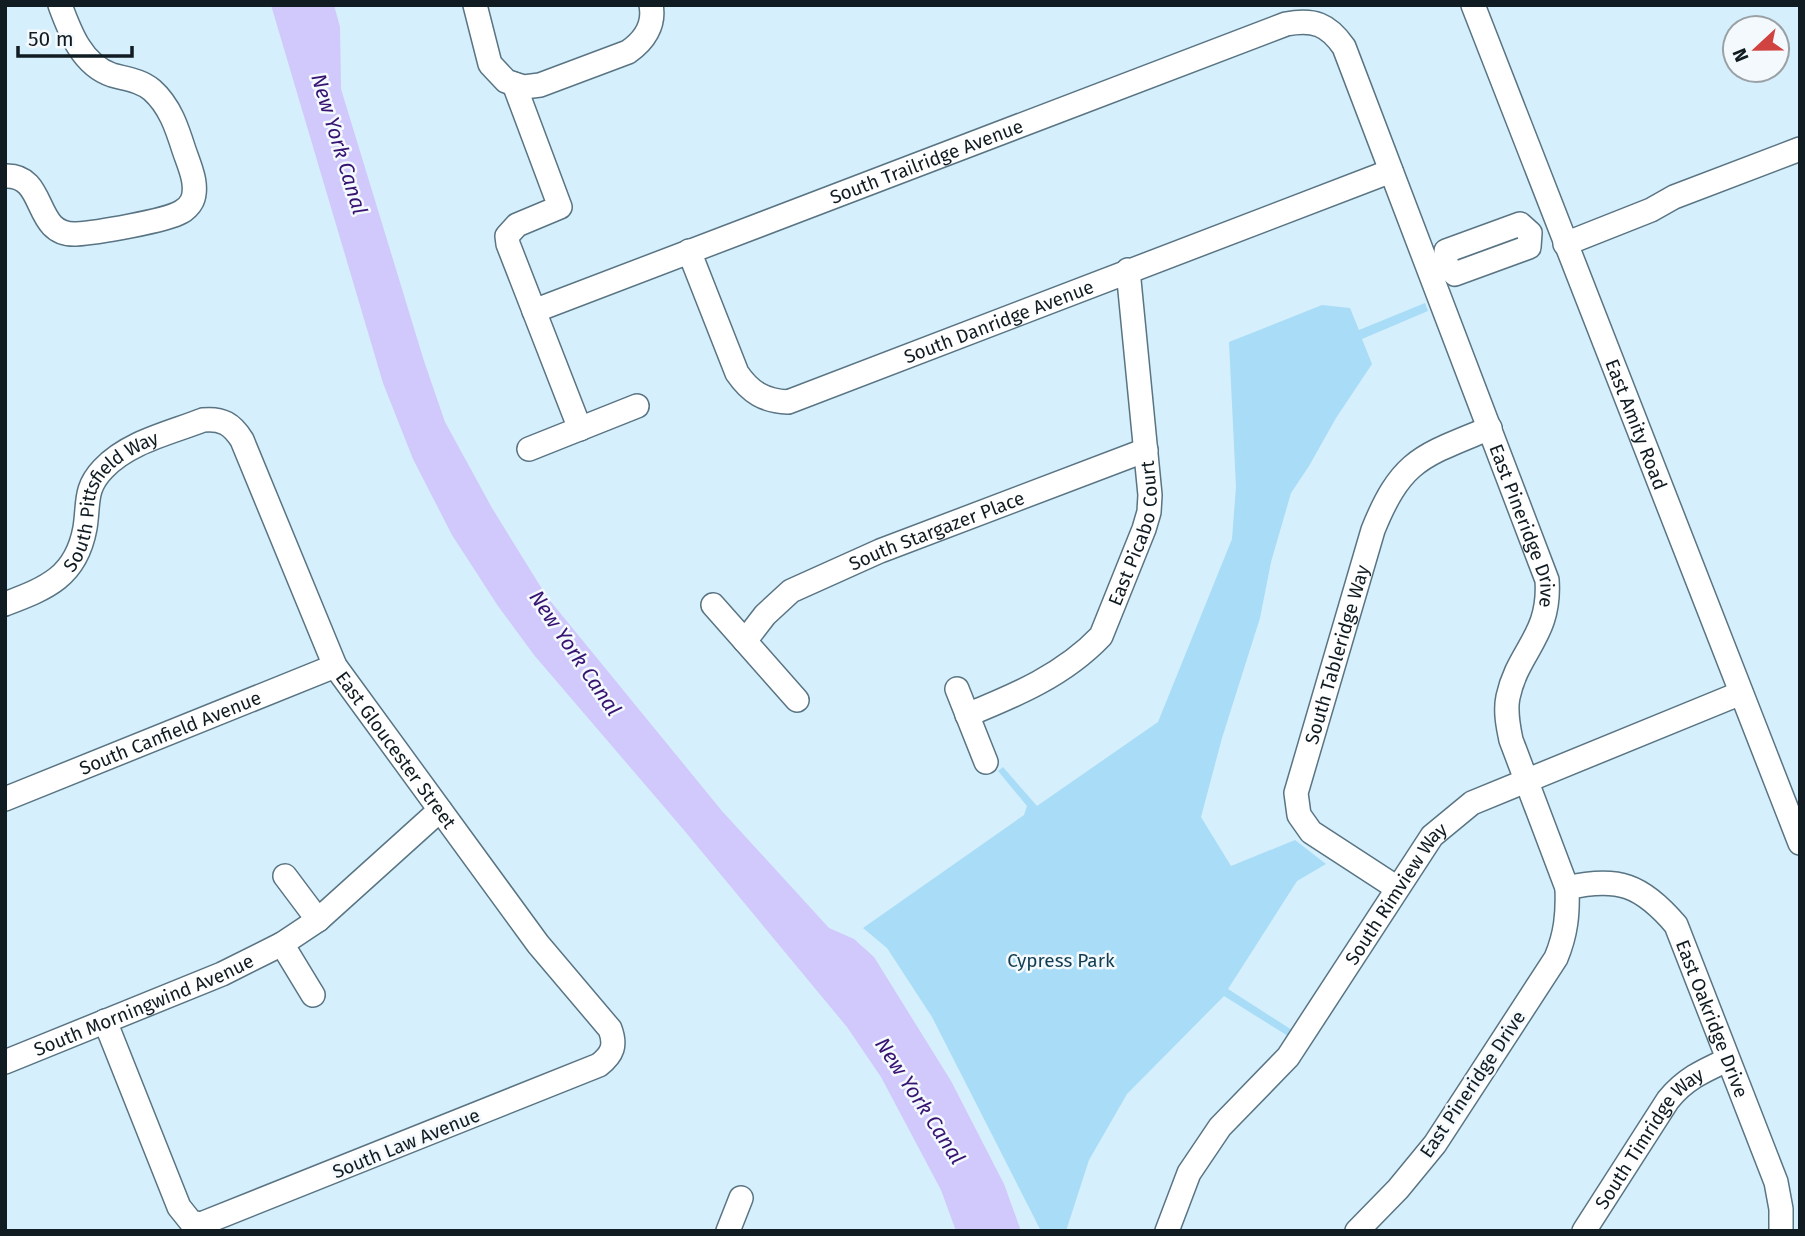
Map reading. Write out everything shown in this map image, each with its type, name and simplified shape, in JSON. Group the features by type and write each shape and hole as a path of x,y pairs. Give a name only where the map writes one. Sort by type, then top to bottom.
{"street":[{"path":"5,176 16,175 33,188 47,221 59,232 75,234 168,218 183,212 191,203 194,182 175,121 165,105 151,89 130,78 110,74 88,61 72,37 60,5"},
{"path":"475,5 485,54 490,64 510,82 524,87 540,85 628,52 646,35 653,14 651,5"},
{"name":"East Amity Road","path":"1472,5 1800,843"},
{"name":"South Trailridge Avenue","path":"534,311 1286,24 1304,21 1322,25"},
{"name":"East Pineridge Drive","path":"1322,25 1336,36 1344,47 1391,171 1438,268 1490,428 1547,580 1549,598 1546,616 1514,678 1507,699 1507,722 1567,888 1568,914 1564,938 1556,958 1435,1144 1398,1189 1357,1231"},
{"path":"510,82 560,207 517,225 507,236 508,244 580,429"},
{"path":"1438,268 1447,251 1520,224 1530,233 1561,233 1651,209 1674,197 1800,149"},
{"name":"South Danridge Avenue","path":"688,250 737,373 747,388 773,401 788,402 1391,171"},
{"name":"East Picabo Court","path":"967,715 1041,683 1088,650 1101,636 1149,512 1150,495 1128,270"},
{"path":"529,449 637,406"},
{"name":"South Pittsfield Way","path":"5,604 43,590 61,577 74,560 85,528 86,501 90,486 113,459 127,450 203,421 214,419 225,422"},
{"name":"East Gloucester Street","path":"225,422 235,429 242,440 335,666 538,944 610,1029 614,1039 613,1049"},
{"name":"South Tableridge Way","path":"1397,888 1311,832 1299,816 1296,793 1373,530 1383,505 1410,467 1428,453 1490,428"},
{"name":"South Stargazer Place","path":"745,641 771,608 791,592 880,551 1146,450"},
{"path":"713,604 797,700"},
{"name":"South Canfield Avenue","path":"5,799 335,666"},
{"path":"957,689 986,762"},
{"name":"South Rimview Way","path":"1167,1231 1189,1173 1220,1127 1288,1056 1432,836 1472,803 1741,694"},
{"name":"South Morningwind Avenue","path":"5,1062 222,974 282,944 318,920 440,810"},
{"path":"285,876 318,920"},
{"name":"East Oakridge Drive","path":"1567,888 1607,882 1633,888 1657,903 1676,925 1776,1182 1781,1209 1781,1231"},
{"path":"282,944 313,995"},
{"name":"South Law Avenue","path":"105,1021 179,1207 191,1222 201,1224 599,1065 608,1058 613,1049"},
{"name":"South Timridge Way","path":"1584,1231 1680,1085 1696,1074 1727,1060"},
{"path":"728,1231 741,1198"}],"green space":[{"name":"Cypress Park","path":"1425,303 1428,311 1362,339 1372,364 1291,493 1271,562 1260,618 1222,738 1201,817 1231,866 1295,840 1326,864 1297,881 1228,989 1292,1030 1288,1036 1224,996 1127,1094 1089,1160 1066,1231 1041,1231 932,1017 887,948 863,928 1024,815 1027,806 998,771 1003,767 1037,806 1158,722 1232,539 1236,487 1229,342 1322,305 1350,308 1359,330"}],"water":[{"name":"New York Canal","path":"271,5 334,5 340,27 341,89 424,361 445,422 492,508 547,597 722,811 829,928 854,939 874,957 951,1081 1004,1184 1021,1231 956,1231 941,1190 881,1077 847,1027 534,655 452,535 413,459 383,383"}]}
